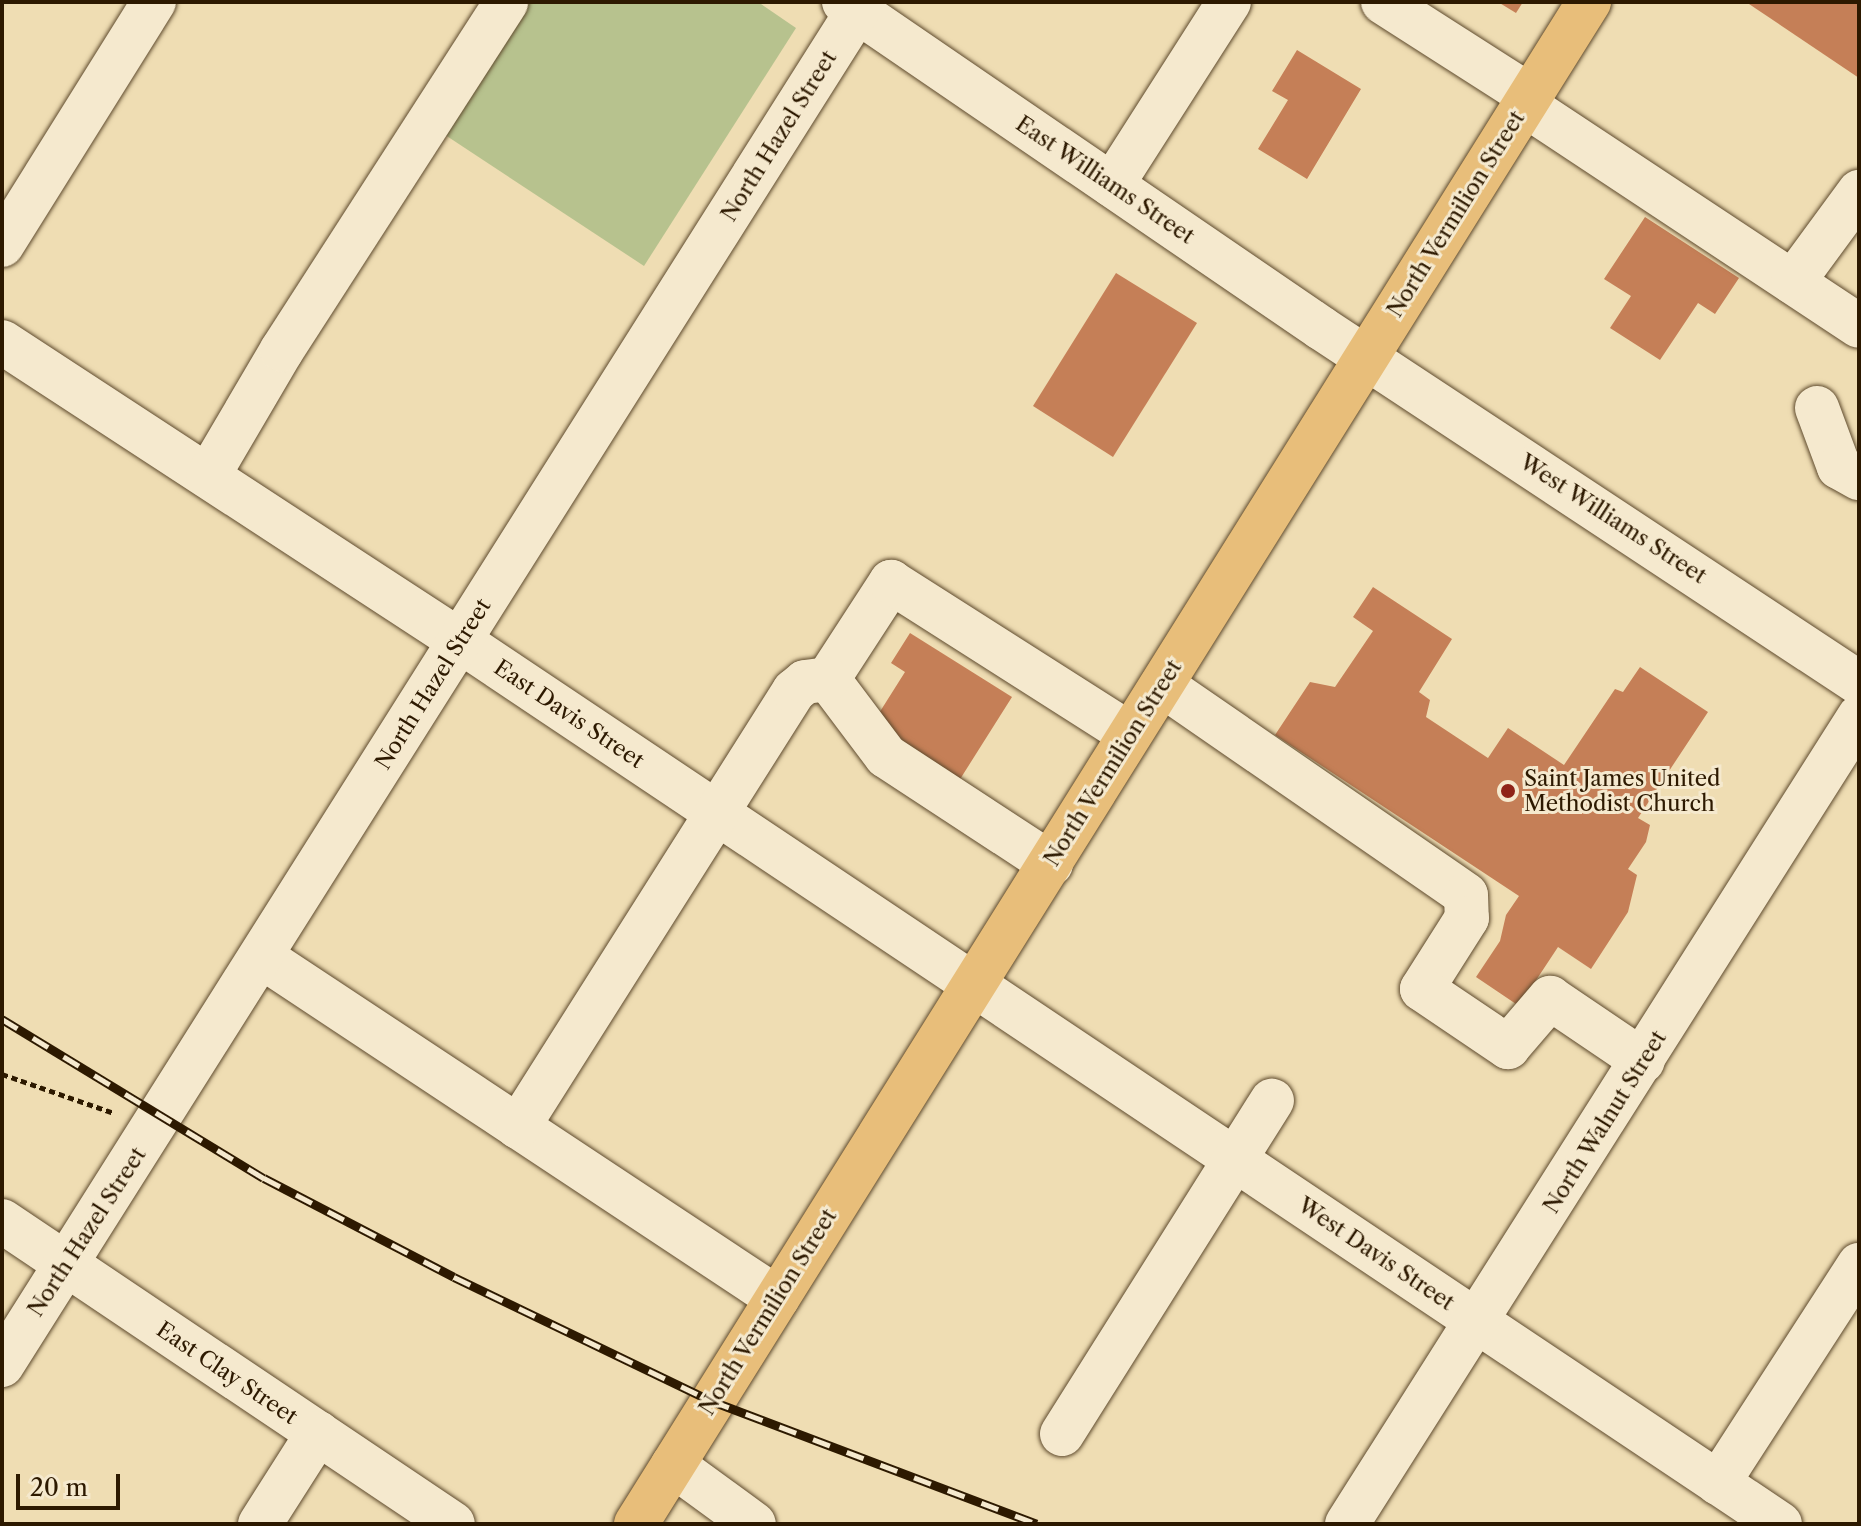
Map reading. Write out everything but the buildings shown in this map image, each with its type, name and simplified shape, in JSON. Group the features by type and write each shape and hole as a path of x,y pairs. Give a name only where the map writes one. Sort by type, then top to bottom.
{"main road":[{"name":"North Vermilion Street","path":"636,1524 1589,2"}],"street":[{"path":"2,245 154,2"},
{"path":"208,476 282,350 506,2"},
{"path":"1112,185 1229,2"},
{"path":"1383,2 1859,326"},
{"name":"East Williams Street","path":"855,5 1112,185 1366,357"},
{"name":"North Hazel Street","path":"2,1365 262,957 855,5"},
{"path":"1793,282 1859,192"},
{"name":"East Davis Street","path":"2,342 460,641 972,985"},
{"name":"West Williams Street","path":"1366,357 1859,683"},
{"path":"1817,408 1839,467 1859,478"},
{"path":"518,1127 715,811 794,691 805,682 828,679 891,582 1130,734"},
{"path":"828,679 886,756 1051,864"},
{"path":"1162,685 1466,895 1467,918 1422,989 1508,1047 1550,998 1643,1061"},
{"name":"North Walnut Street","path":"1347,1524 1859,717"},
{"path":"262,957 777,1298"},
{"name":"West Davis Street","path":"972,985 1780,1524"},
{"path":"1062,1434 1272,1101"},
{"name":"East Clay Street","path":"2,1221 453,1524"},
{"path":"1718,1483 1859,1265"},
{"path":"260,1524 290,1506 318,1433"},
{"path":"673,1465 754,1524"}],"path":[{"path":"2,1074 155,1127"}],"green space":[{"path":"506,2 758,2 796,28 644,266 427,123"}],"railway":[{"path":"2,1019 264,1178 454,1277 712,1401 1037,1524"}],"place":[{"name":"Saint James United Methodist Church","path":"1508,791"}]}
